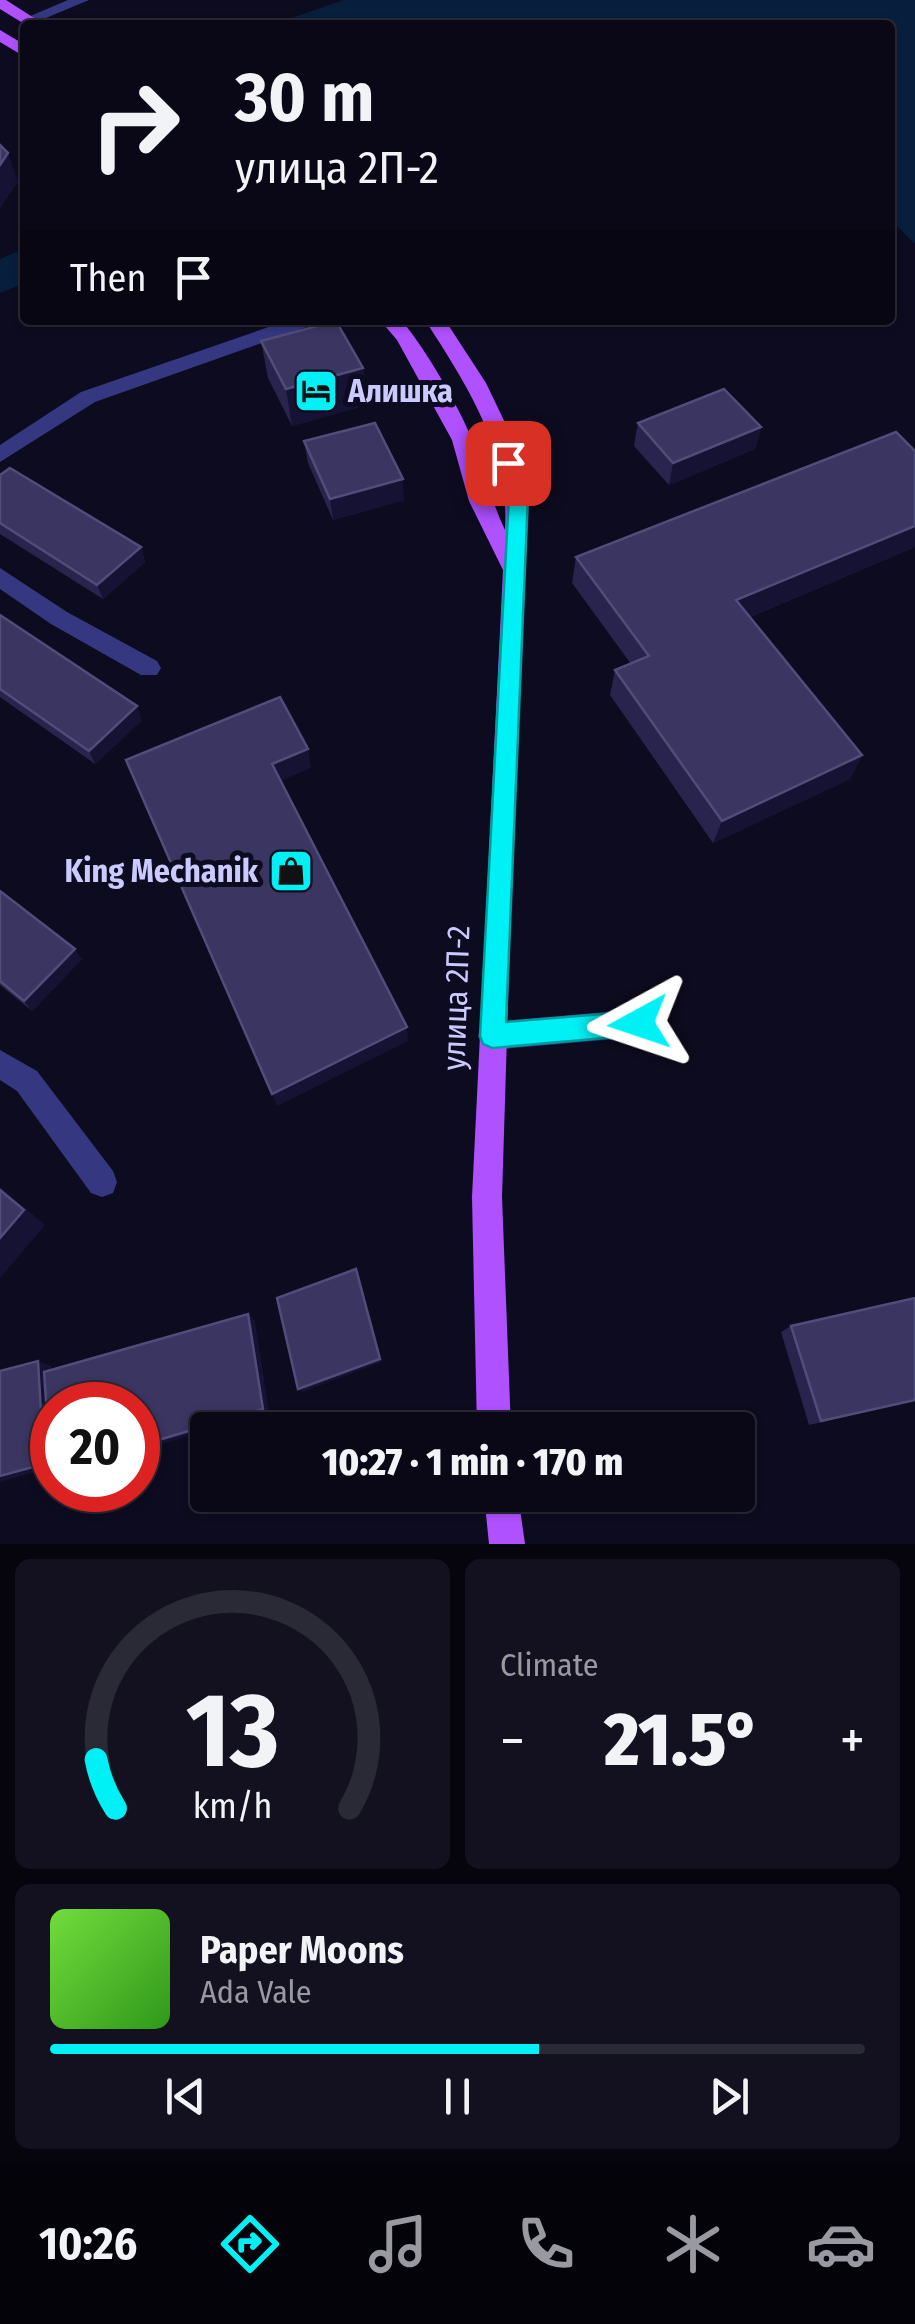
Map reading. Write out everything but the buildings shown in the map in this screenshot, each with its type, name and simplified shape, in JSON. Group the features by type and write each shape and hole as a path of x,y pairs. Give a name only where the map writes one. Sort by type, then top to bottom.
{"main road":[{"path":"4,9 27,20"},
{"name":"улица 2П-2","path":"394,325 405,337 462,440 480,501 512,568"},
{"name":"улица 2П-2","path":"437,325 476,382 504,447 518,495 487,1198 493,1412"},
{"path":"504,1512 507,1544"}],"street":[{"path":"39,20 82,0"},
{"path":"0,454 88,397 294,325"},
{"path":"0,577 59,618 149,668"},
{"path":"492,1036 639,1023"},
{"path":"0,1064 27,1080 102,1182"}],"water":[{"path":"344,0 915,0 915,244 895,224 895,20 286,20"}],"waterway":[{"path":"0,279 20,265"}],"place":[{"name":"Алишка","path":"316,391"},
{"name":"King Mechanik","path":"291,871"}],"route":[{"path":"508,463 518,495 492,1036 639,1023"}]}
